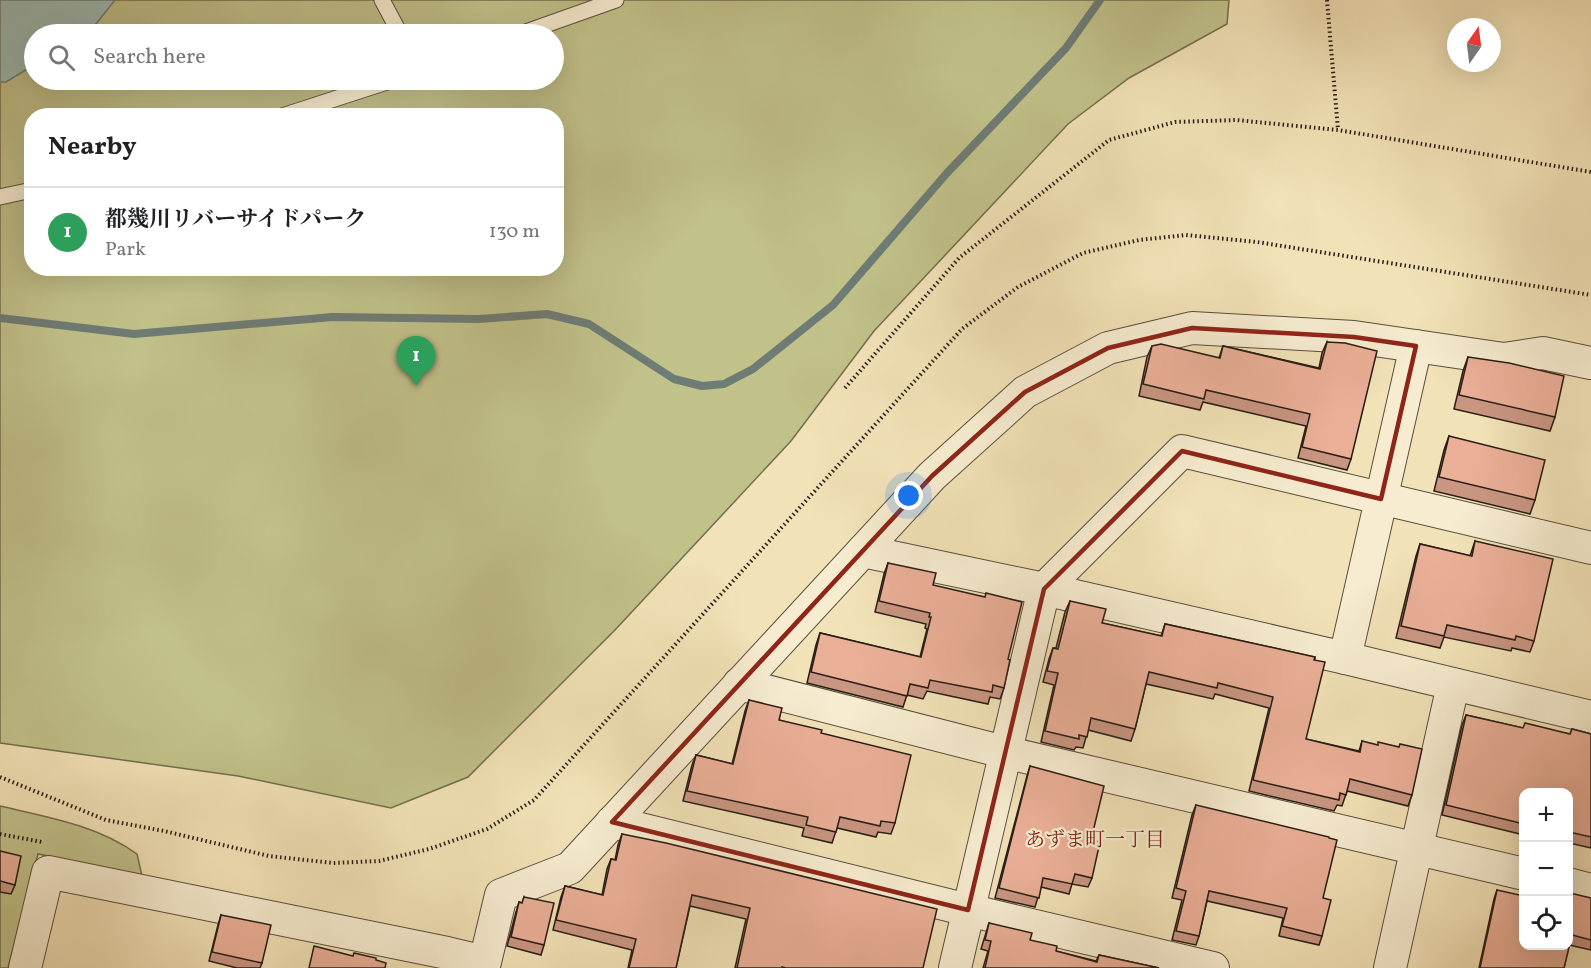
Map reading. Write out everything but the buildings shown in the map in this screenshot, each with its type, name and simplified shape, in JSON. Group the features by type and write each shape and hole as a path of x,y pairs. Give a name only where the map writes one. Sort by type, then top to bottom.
{"street":[{"path":"25,968 48,872 424,948 492,966 501,895 570,868 932,476 1025,392 1108,348 1192,328 1354,337 1504,359 1544,353 1591,363"},
{"path":"1344,658 1416,346"},
{"path":"955,968 1044,589 1182,451 1591,548"},
{"path":"863,551 1044,589 1591,717"},
{"path":"739,684 1004,752 1519,873"},
{"path":"1390,968 1453,685"},
{"path":"612,822 1213,968"},
{"path":"1573,885 1591,890"}],"lane":[{"path":"382,0 395,24"},
{"path":"548,24 616,0"},
{"path":"307,108 362,90"},
{"path":"0,197 24,192"}],"path":[{"path":"1327,0 1338,130"},
{"path":"845,388 959,258 1109,140 1175,122 1236,120 1338,130 1591,172"},
{"path":"0,777 106,820 269,856 333,863 379,861 429,849 487,829 534,800 962,329 1018,287 1083,253 1138,240 1186,235 1257,242 1591,295"},
{"path":"0,834 53,844"}],"highlighted area":[{"path":"1192,328 1354,337 1416,346 1381,499 1182,451 1044,589 968,910 612,822 932,476 1025,392 1108,348"}],"green space":[{"path":"0,0 1229,0 1227,24 1129,78 1068,124 874,331 791,441 615,630 468,777 391,808 238,776 0,743"},
{"path":"0,806 71,823 122,844 137,854 142,876 38,854 8,968 0,968"}],"water":[{"path":"0,0 115,0 96,24 24,24 24,71 6,82 0,82"}],"waterway":[{"path":"0,318 134,334 333,317 479,319 547,314 589,324 674,379 702,386 724,384 753,369 833,305 947,173 1066,48 1100,0"}],"place":[{"name":"都幾川リバーサイドパーク","path":"416,386"}],"district":[{"name":"あずま町一丁目","path":"1095,841"}]}
